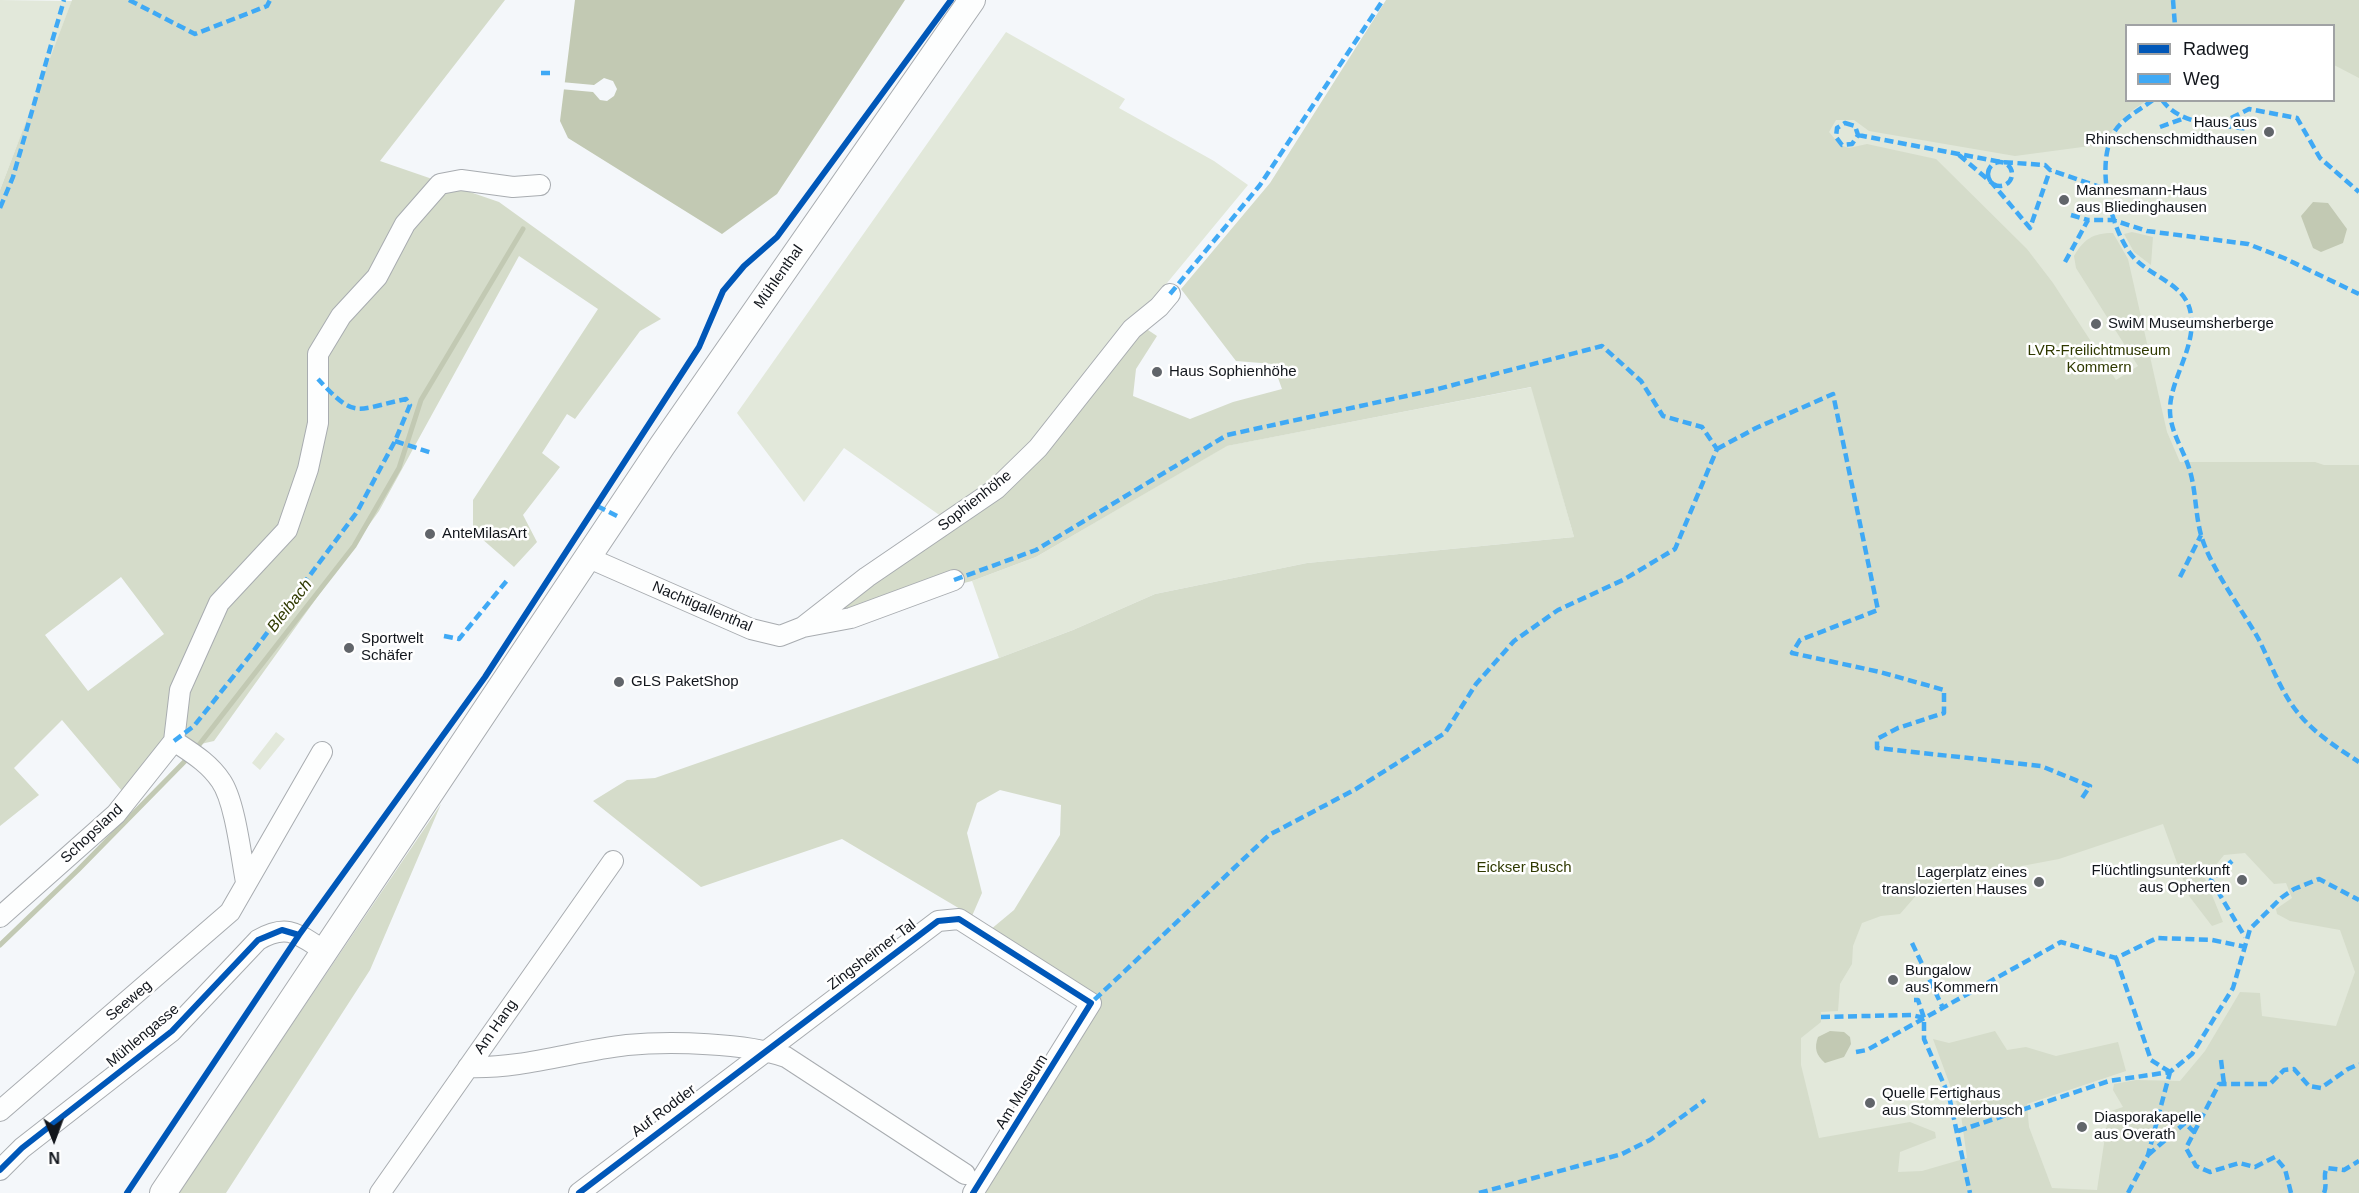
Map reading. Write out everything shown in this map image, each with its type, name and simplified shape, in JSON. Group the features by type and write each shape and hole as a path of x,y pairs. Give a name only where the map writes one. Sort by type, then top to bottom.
{"main road":[{"name":"Mühlenthal","path":"163,1193 323,950 748,321 972,0"}],"street":[{"path":"246,882 235,821 223,783 186,749 180,690 219,603 287,530 308,469 318,423 318,354 341,316 377,277 405,224 440,184 449,181 513,187 540,185"},
{"name":"Sophienhöhe","path":"803,627 867,577 996,489 1038,448 1132,329 1159,307 1170,294"},
{"name":"Nachtigallenthal","path":"590,558 751,629 780,636 803,627 851,618 954,580"},
{"name":"Schopsland","path":"0,918 186,749"},
{"name":"Seeweg","path":"0,1111 230,912 322,752"},
{"name":"Am Hang","path":"380,1193 613,861"},
{"name":"Zingsheimer Tal","path":"765,1050 938,921 959,919 1091,1003"},
{"name":"Mühlengasse","path":"0,1170 22,1148 172,1031 258,940 270,932 291,931 323,950"},
{"name":"Am Museum","path":"973,1193 1091,1003"},
{"path":"468,1067 495,1068 628,1045 714,1045 765,1050 786,1058 965,1174"},
{"name":"Auf Rodder","path":"585,1191 765,1050"}],"green space":[{"path":"0,0 72,1 0,190"},
{"path":"72,0 505,0 380,161 499,202 661,319 640,331 575,419 567,414 542,453 560,467 523,515 537,542 514,567 473,531 473,500 598,309 519,256 379,511 214,741 152,755 122,791 62,720 14,768 39,795 0,826 0,190","holes":["121,577 164,634 88,691 45,635"]},
{"name":"Eickser Busch","path":"1386,0 2359,0 2359,78 2335,66 2335,24 2125,24 2125,102 2145,102 2123,119 2105,144 2015,156 1869,131 1854,120 1836,120 1829,132 1840,145 1849,148 1867,144 1936,159 2027,249 2053,283 2116,380 2138,366 2076,268 2074,256 2090,238 2113,233 2128,259 2167,432 2180,462 2315,462 2324,465 2359,465 2359,1193 983,1193 1093,1007 990,930 1014,910 1060,835 1061,805 1000,790 977,803 967,833 982,893 972,916 842,839 701,887 593,801 627,780 655,778 999,658 1073,630 1155,594 1307,563 1574,537 1531,387 1227,446 1036,557 972,581 835,615 832,607 977,509 1142,326 1157,336 1136,369 1133,396 1190,419 1233,402 1282,389 1273,364 1236,361 1181,289 1270,183","holes":["2163,824 2189,896 2212,926 2223,922 2205,878 2224,855 2245,853 2274,884 2286,883 2292,898 2276,909 2277,914 2290,921 2340,930 2355,972 2336,1026 2262,1016 2260,993 2240,992 2205,1051 2180,1081 2136,1080 2114,1084 2113,1090 2123,1107 2111,1111 2108,1117 2097,1190 2052,1188 2029,1127 2027,1104 2126,1071 2118,1042 2056,1056 2026,1047 2007,1050 1995,1031 1949,1043 1933,1039 1961,1115 1967,1158 1922,1171 1898,1172 1900,1152 1936,1138 1935,1132 1910,1122 1819,1138 1801,1065 1801,1038 1821,1022 1821,1012 1838,1011 1840,984 1852,964 1853,946 1862,923 1881,916 1900,914 1926,884 2059,859"]},
{"name":"LVR-Freilichtmuseum Kommern","path":"1609,0 2359,0 2359,1193 1391,1193 1738,1059"},
{"path":"1006,32 1125,99 1119,108 1214,161 1248,185 1034,444 997,484 945,519 844,448 804,502 737,413"},
{"path":"2132,232 2153,237 2151,265 2134,252 2124,234"},
{"path":"1532,387 1574,537 1307,563 1155,594 1073,630 999,658 972,581 1036,557 1226,446"},
{"path":"276,732 285,739 260,770 252,763"},
{"path":"441,804 370,970 226,1193 178,1193"}],"shaded area":[{"path":"575,0 905,0 777,194 722,234 568,138 560,121"},
{"path":"2313,202 2328,203 2347,229 2343,243 2321,252 2313,248 2301,216"},
{"path":"1830,1031 1844,1032 1850,1037 1851,1044 1844,1057 1825,1063 1818,1054 1816,1045 1818,1037"}],"pier":[{"path":"604,78 613,81 617,89 614,96 607,101 600,100 593,92 560,89 561,82 594,85"}],"waterway":[{"name":"Bleibach","path":"195,750 354,546 399,468 421,400 523,229"},
{"name":"Bleibach","path":"0,945 78,870 189,757"}],"marked path":[{"path":"0,208 13,177 64,0"},
{"path":"129,0 195,34 267,6 270,0"},
{"path":"1170,294 1260,185 1383,0"},
{"path":"2173,0 2175,24"},
{"path":"541,73 551,73"},
{"path":"2150,102 2121,124 2110,141 2106,156 2107,191 2116,225 2130,253 2146,268 2174,287 2188,304 2191,315 2190,340 2174,388 2170,412 2175,434 2191,476 2201,535 2211,560 2258,638 2293,706 2319,734 2359,762"},
{"path":"2164,102 2179,115 2190,119 2247,129"},
{"path":"2219,124 2249,109 2297,118 2320,158 2359,192"},
{"path":"2160,127 2182,119"},
{"path":"1845,123 1855,126 1858,135 1852,144 1842,145 1836,137 1837,128 1845,123"},
{"path":"1858,135 2001,162 2045,165 2050,170 2106,189"},
{"path":"1959,155 1992,183 2030,228 2050,170"},
{"path":"2000,162 2005,163 2011,169 2012,174 2011,179 2005,185 2000,186 1995,185 1989,179 1988,174 1989,169 1995,163 2000,162"},
{"path":"2071,215 2088,220"},
{"path":"2065,262 2088,220 2113,220 2147,231 2248,244 2284,258 2359,294"},
{"path":"954,580 1036,550 1227,435 1434,390 1602,346 1641,381 1663,416 1702,427 1717,449 1675,549 1623,580 1558,610 1514,641 1476,684 1445,733 1356,789 1269,835 1091,1003"},
{"path":"174,741 194,726 252,653 357,512 395,441 410,405 406,399 365,408 349,406 340,401 318,379"},
{"path":"1717,449 1756,428 1833,394 1878,610 1800,640 1792,653 1880,672 1944,690 1944,713 1898,728 1877,739 1877,748 2041,766 2090,786 2080,801"},
{"path":"395,441 432,453"},
{"path":"597,506 617,516"},
{"path":"2180,577 2201,535"},
{"path":"444,636 459,639 509,578"},
{"path":"2232,861 2211,880 2245,937"},
{"path":"1958,1131 2109,1081 2170,1072 2192,1054 2233,988 2250,929 2281,898 2294,889 2319,879 2359,900"},
{"path":"1856,1052 1867,1050 2061,942 2116,958 2157,938 2212,940 2246,947"},
{"path":"1912,943 1943,1008"},
{"path":"2116,958 2151,1060 2170,1072"},
{"path":"1914,1000 1918,1000 1924,1018 1924,1039 1949,1096 1970,1193"},
{"path":"1821,1017 1912,1015 1924,1018"},
{"path":"2221,1060 2224,1084"},
{"path":"2291,1193 2285,1169 2275,1157 2255,1167 2239,1163 2210,1172 2196,1166 2186,1148 2219,1084 2270,1084 2284,1070 2294,1069 2309,1086 2321,1088 2359,1064"},
{"path":"2128,1193 2148,1155 2170,1072"},
{"path":"1479,1193 1622,1154 1650,1140 1705,1100"},
{"path":"2148,1155 2185,1123 2195,1133"},
{"path":"2324,1193 2327,1168 2344,1170 2359,1161"}],"cycle path":[{"path":"127,1193 299,935 485,677 699,347 723,291 744,266 777,237 951,0"},
{"path":"579,1193 938,921 959,919 1091,1003 973,1193"},
{"path":"0,1170 22,1148 172,1031 258,940 282,930 299,935"}],"place":[{"name":"Haus aus Rhinschenschmidthausen","path":"2269,132"},
{"name":"Mannesmann-Haus aus Bliedinghausen","path":"2064,200"},
{"name":"SwiM Museumsherberge","path":"2096,324"},
{"name":"Haus Sophienhöhe","path":"1157,372"},
{"name":"AnteMilasArt","path":"430,534"},
{"name":"Sportwelt Schäfer","path":"349,648"},
{"name":"GLS PaketShop","path":"619,682"},
{"name":"Flüchtlingsunterkunft aus Opherten","path":"2242,880"},
{"name":"Lagerplatz eines translozierten Hauses","path":"2039,882"},
{"name":"Bungalow aus Kommern","path":"1893,980"},
{"name":"Quelle Fertighaus aus Stommelerbusch","path":"1870,1103"},
{"name":"Diasporakapelle aus Overath","path":"2082,1127"}]}
